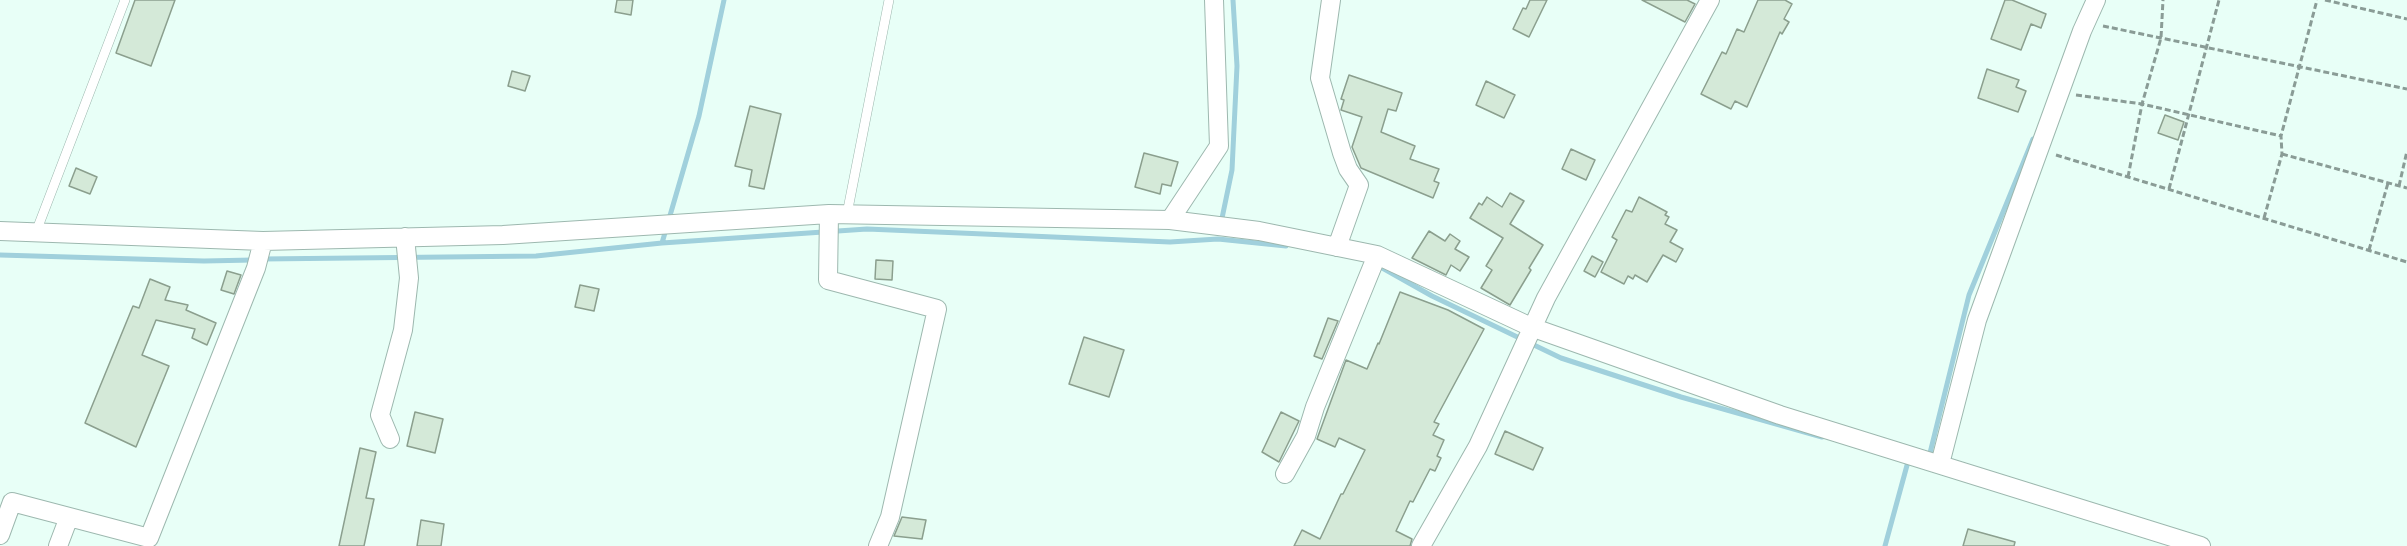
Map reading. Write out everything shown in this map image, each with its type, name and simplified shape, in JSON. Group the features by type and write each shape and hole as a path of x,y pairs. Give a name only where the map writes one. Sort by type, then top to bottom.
{"street":[{"path":"1170,219 1219,146 1214,0"},
{"path":"1331,0 1320,78 1348,170 1359,185 1337,247"},
{"path":"1421,546 1478,446 1531,327 1710,0"},
{"path":"1940,464 1977,320 2096,0"},
{"path":"0,231 263,241 503,235 838,214 1170,219 1259,231 1377,255 1531,327 1780,415 2201,546"},
{"path":"838,214 828,280 937,309 890,516 878,546"},
{"path":"390,439 383,427 380,415 403,330 409,278 405,237"},
{"path":"0,535 12,502 148,538 256,268 263,241"},
{"path":"1285,474 1306,436 1315,407 1377,255"},
{"path":"58,546 69,517"}],"lane":[{"path":"36,232 125,0"},
{"path":"838,214 889,0"}],"path":[{"path":"2128,177 2142,104 2161,38 2163,0"},
{"path":"2169,189 2219,0"},
{"path":"2264,218 2282,154 2280,136 2317,0"},
{"path":"2325,0 2407,19"},
{"path":"2086,22 2407,89"},
{"path":"2060,93 2142,104 2280,136"},
{"path":"2039,150 2407,261"},
{"path":"2399,186 2407,151"},
{"path":"2282,154 2407,188"},
{"path":"2369,250 2388,183"}],"building":[{"path":"135,0 175,0 151,66 116,53"},
{"path":"617,0 633,0 631,15 615,12"},
{"path":"1530,0 1547,0 1529,37 1513,29 1523,8 1526,9"},
{"path":"1642,0 1687,0 1695,4 1685,22"},
{"path":"1758,0 1785,0 1792,4 1784,19 1789,22 1782,34 1780,32 1747,107 1735,101 1731,109 1701,94 1722,52 1726,54 1737,29 1744,32"},
{"path":"2005,0 2012,0 2046,14 2041,28 2031,24 2021,50 1991,39"},
{"path":"1987,69 2019,80 2016,87 2026,91 2018,112 1978,98"},
{"path":"512,71 530,76 525,91 508,86"},
{"path":"1349,75 1402,93 1396,111 1388,109 1381,132 1415,146 1410,159 1439,169 1434,181 1439,183 1433,198 1361,168 1352,147 1362,117 1341,110 1344,100 1341,99"},
{"path":"1486,81 1515,95 1504,118 1476,105"},
{"path":"750,106 781,114 764,189 749,186 752,170 735,166"},
{"path":"2165,115 2184,122 2178,140 2158,133"},
{"path":"1571,149 1595,160 1586,180 1562,169"},
{"path":"1144,153 1178,162 1171,186 1162,184 1160,194 1135,187"},
{"path":"76,168 97,177 90,194 69,186"},
{"path":"1510,193 1524,201 1510,224 1543,245 1510,305 1481,288 1492,270 1486,266 1503,238 1470,218 1479,203 1482,205 1487,197 1502,207"},
{"path":"1639,197 1667,212 1665,215 1669,217 1665,224 1677,230 1670,242 1683,249 1676,262 1663,255 1647,282 1635,275 1633,279 1628,276 1624,284 1601,272 1617,240 1612,237 1626,210 1632,212"},
{"path":"1429,231 1445,241 1450,234 1460,241 1455,249 1469,257 1460,271 1451,265 1446,275 1412,258"},
{"path":"1592,256 1603,262 1595,277 1584,271"},
{"path":"876,260 893,261 892,280 875,279"},
{"path":"227,271 241,275 234,294 221,290"},
{"path":"150,279 170,287 165,300 188,305 186,310 216,323 207,345 192,338 195,329 156,320 142,355 169,366 136,447 85,423 133,306 139,308"},
{"path":"580,285 599,289 594,311 575,307"},
{"path":"1400,292 1448,310 1484,329 1434,422 1439,424 1433,435 1444,440 1437,456 1441,458 1435,471 1430,469 1413,502 1410,501 1396,531 1412,539 1410,546 1294,546 1302,530 1320,539 1365,450 1339,438 1335,447 1317,439 1346,360 1367,369"},
{"path":"1328,318 1338,321 1322,359 1314,356"},
{"path":"1084,337 1124,350 1109,397 1069,384"},
{"path":"415,412 443,419 435,453 407,446"},
{"path":"1281,412 1299,421 1279,462 1262,452"},
{"path":"1505,431 1543,448 1533,470 1495,454"},
{"path":"360,448 376,452 366,498 374,499 364,546 339,546"},
{"path":"902,517 926,520 922,539 894,536"},
{"path":"421,520 444,524 441,546 417,546"},
{"path":"1968,529 2015,542 2014,546 1963,546"}],"waterway":[{"path":"662,243 699,116 724,0"},
{"path":"1221,223 1232,170 1237,66 1233,0"},
{"path":"1929,457 1969,295 2033,139"},
{"path":"262,259 536,256 662,243 867,229 1170,242 1218,239 1286,246"},
{"path":"0,255 204,261 253,260"},
{"path":"1377,265 1432,296 1561,358 1681,397 1822,437"},
{"path":"1885,546 1909,458"}]}
